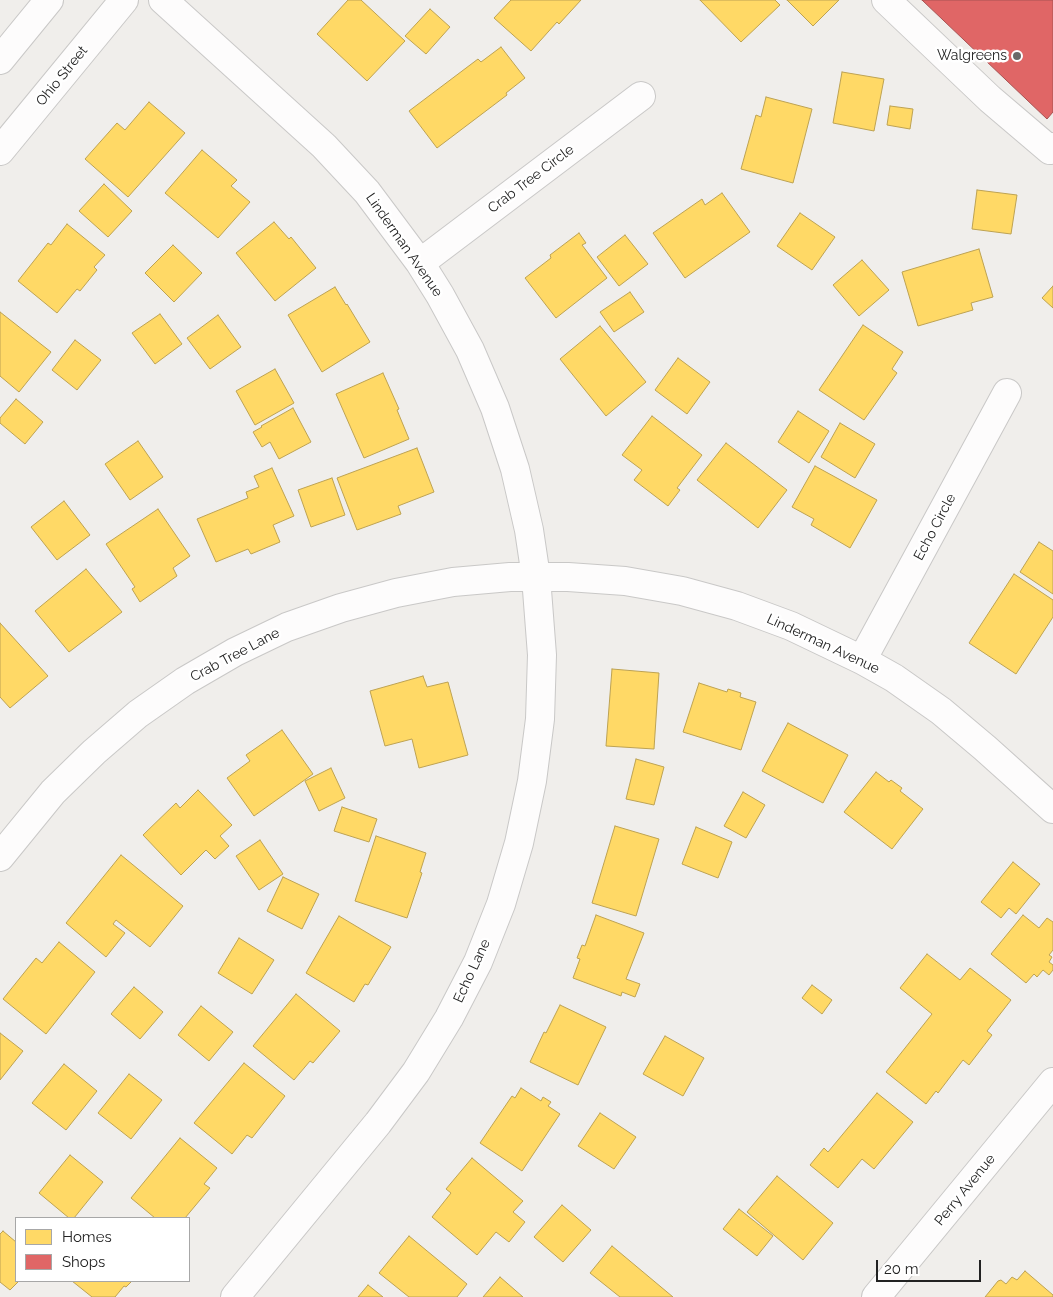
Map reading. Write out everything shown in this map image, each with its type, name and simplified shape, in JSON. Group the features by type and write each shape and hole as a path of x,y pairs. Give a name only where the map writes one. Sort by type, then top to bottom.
{"street":[{"path":"0,60 49,0"},
{"name":"Ohio Street","path":"0,151 124,0"},
{"name":"Linderman Avenue","path":"163,0 324,146 367,192 420,263 470,350 495,408 517,477 529,530 536,577 625,581 682,591 738,606 791,626 862,660 894,678 941,711 1053,809"},
{"path":"886,0 990,99 1050,150 1053,147"},
{"name":"Crab Tree Circle","path":"420,263 641,96"},
{"name":"Echo Circle","path":"862,660 1007,393"},
{"name":"Crab Tree Lane","path":"0,857 54,792 94,752 138,714 185,681 235,652 286,627 340,608 396,593 453,582 510,577 536,577"},
{"name":"Echo Lane","path":"235,1297 378,1123 416,1072 449,1018 478,962 501,904 519,843 532,782 540,719 542,655 536,577"},
{"name":"Perry Avenue","path":"876,1297 1053,1082"}],"building: Homes":[{"path":"348,0 361,0 405,41 367,81 317,34"},
{"path":"511,0 581,0 559,24 557,22 531,51 494,18"},
{"path":"700,0 775,0 780,5 741,42"},
{"path":"787,0 839,0 813,26"},
{"path":"430,9 450,27 426,54 405,36"},
{"path":"501,47 525,78 506,93 507,95 437,148 409,111 478,59 481,62"},
{"path":"842,72 884,79 874,131 833,123"},
{"path":"766,97 812,109 793,183 741,169 756,115 761,117"},
{"path":"149,102 185,133 128,197 85,159 117,123 125,130"},
{"path":"890,106 913,109 910,129 887,125"},
{"path":"202,150 237,180 231,186 250,202 218,238 165,193"},
{"path":"104,184 132,211 108,237 79,211"},
{"path":"977,190 1017,195 1011,234 972,229"},
{"path":"722,193 750,232 685,278 653,233 702,199 705,205"},
{"path":"800,213 835,237 812,270 777,246"},
{"path":"274,222 289,239 291,237 316,268 275,301 236,253"},
{"path":"67,224 105,255 94,267 97,270 80,291 77,289 57,313 18,281 48,243 51,245"},
{"path":"579,233 586,243 582,245 607,278 556,318 525,278 551,258 550,255"},
{"path":"625,235 648,264 619,286 597,257"},
{"path":"173,245 202,273 174,302 145,273"},
{"path":"979,249 993,297 971,303 973,310 918,326 902,272"},
{"path":"862,260 889,290 859,316 833,285"},
{"path":"1053,286 1053,308 1042,298"},
{"path":"335,287 370,342 322,372 288,315"},
{"path":"630,292 644,312 614,332 600,312"},
{"path":"0,312 51,352 19,392 0,376"},
{"path":"160,314 182,344 155,364 132,333"},
{"path":"218,315 241,347 210,369 187,338"},
{"path":"863,325 903,352 892,369 897,373 864,420 819,390"},
{"path":"600,326 646,382 606,416 560,359"},
{"path":"75,340 101,360 77,390 52,370"},
{"path":"678,358 710,382 687,414 655,390"},
{"path":"275,369 294,403 255,425 236,391"},
{"path":"383,373 399,409 397,410 409,439 364,458 336,394"},
{"path":"16,399 43,422 25,444 0,423 0,418"},
{"path":"293,408 311,442 279,459 270,442 262,447 253,432"},
{"path":"798,411 829,431 809,463 778,442"},
{"path":"652,416 702,455 677,488 680,490 668,506 634,480 642,470 622,455"},
{"path":"840,423 875,444 855,478 821,457"},
{"path":"138,441 163,477 130,500 105,464"},
{"path":"726,443 787,490 758,528 697,480"},
{"path":"417,448 434,492 398,506 401,514 357,530 337,478"},
{"path":"815,466 877,500 850,548 811,525 814,519 792,507"},
{"path":"272,468 294,516 273,525 280,542 251,554 248,549 216,562 197,519 248,498 246,492 259,487 254,476"},
{"path":"332,478 345,515 311,527 298,490"},
{"path":"64,501 90,535 57,560 31,527"},
{"path":"158,509 190,556 173,568 177,576 140,602 132,589 135,587 106,544"},
{"path":"1039,542 1053,551 1053,594 1020,572"},
{"path":"86,569 122,612 69,652 35,611"},
{"path":"1014,574 1053,600 1053,617 1016,674 969,643"},
{"path":"0,623 48,676 10,708 0,697"},
{"path":"612,669 659,673 654,749 606,746"},
{"path":"423,676 427,687 448,682 468,755 419,768 412,739 385,746 370,691"},
{"path":"699,683 727,692 728,689 741,693 740,697 756,702 741,750 683,732"},
{"path":"788,723 848,755 823,803 762,771"},
{"path":"282,730 313,774 254,816 227,778 250,761 246,755"},
{"path":"636,759 664,767 654,805 626,799"},
{"path":"331,768 345,798 319,811 305,781"},
{"path":"876,772 889,782 891,780 902,788 900,791 923,809 892,849 844,812"},
{"path":"198,790 232,825 220,836 229,846 215,859 206,850 181,875 143,835 176,803 180,808"},
{"path":"743,792 765,805 746,838 724,826"},
{"path":"342,807 377,819 369,842 334,831"},
{"path":"615,826 659,839 636,916 592,903"},
{"path":"696,827 732,842 718,878 682,864"},
{"path":"376,836 426,853 420,872 422,873 407,918 355,901"},
{"path":"260,840 283,874 259,890 236,856"},
{"path":"121,855 183,906 150,947 116,920 113,924 125,933 106,957 66,923"},
{"path":"1013,862 1040,884 1016,914 1009,908 1001,918 981,902"},
{"path":"283,877 319,894 302,929 267,911"},
{"path":"596,915 644,933 626,979 640,984 635,997 622,992 621,996 573,978 580,959 577,958 582,945 585,946"},
{"path":"1023,915 1039,928 1047,918 1053,922 1053,950 1049,955 1052,957 1049,962 1053,965 1053,970 1049,975 1043,970 1037,977 1034,974 1026,983 991,954"},
{"path":"339,916 391,947 368,985 365,984 354,1002 306,973"},
{"path":"239,938 274,960 252,994 218,973"},
{"path":"59,942 95,972 46,1034 3,999 36,958 42,963"},
{"path":"927,954 960,980 970,968 1011,1000 987,1031 992,1035 969,1065 963,1060 938,1093 936,1091 926,1104 886,1072 932,1014 900,988"},
{"path":"812,985 832,1000 822,1014 802,998"},
{"path":"134,987 163,1012 140,1039 111,1014"},
{"path":"296,994 340,1031 313,1063 310,1061 294,1080 253,1046"},
{"path":"560,1005 606,1027 578,1085 530,1062 544,1032 546,1033"},
{"path":"201,1006 233,1032 209,1061 178,1035"},
{"path":"0,1033 23,1051 0,1080"},
{"path":"665,1036 704,1058 683,1096 643,1074"},
{"path":"244,1063 285,1096 252,1138 247,1135 232,1154 194,1123"},
{"path":"64,1064 97,1091 66,1130 32,1103"},
{"path":"129,1074 162,1100 131,1139 98,1113"},
{"path":"521,1088 541,1101 543,1097 551,1102 548,1106 560,1114 522,1171 480,1143 512,1096 515,1098"},
{"path":"877,1093 913,1122 874,1169 862,1159 838,1188 810,1165 824,1148 828,1152"},
{"path":"600,1113 636,1137 614,1169 578,1146"},
{"path":"180,1138 217,1168 204,1184 210,1188 186,1217 154,1217 131,1198"},
{"path":"70,1155 103,1182 75,1217 68,1217 39,1193"},
{"path":"472,1158 523,1201 513,1212 525,1222 509,1242 496,1232 477,1255 432,1217 451,1193 446,1189"},
{"path":"777,1176 833,1223 803,1260 747,1212"},
{"path":"562,1205 591,1230 563,1262 534,1237"},
{"path":"739,1209 773,1236 757,1256 723,1229"},
{"path":"3,1231 15,1241 15,1282 18,1282 10,1290 0,1282 0,1234"},
{"path":"409,1236 467,1284 457,1297 409,1297 379,1273"},
{"path":"612,1246 673,1297 620,1297 590,1273"},
{"path":"1025,1271 1053,1297 985,1297 998,1281 1001,1280 1006,1284 1012,1277 1017,1280"},
{"path":"500,1277 523,1297 483,1297"},
{"path":"73,1282 131,1282 126,1287 124,1286 115,1297 92,1297"},
{"path":"368,1285 383,1297 358,1297"}],"building: Shops":[{"name":"Walgreens","path":"922,0 1053,0 1053,112 1047,119"}],"place":[{"name":"Walgreens","path":"1017,56"}]}
